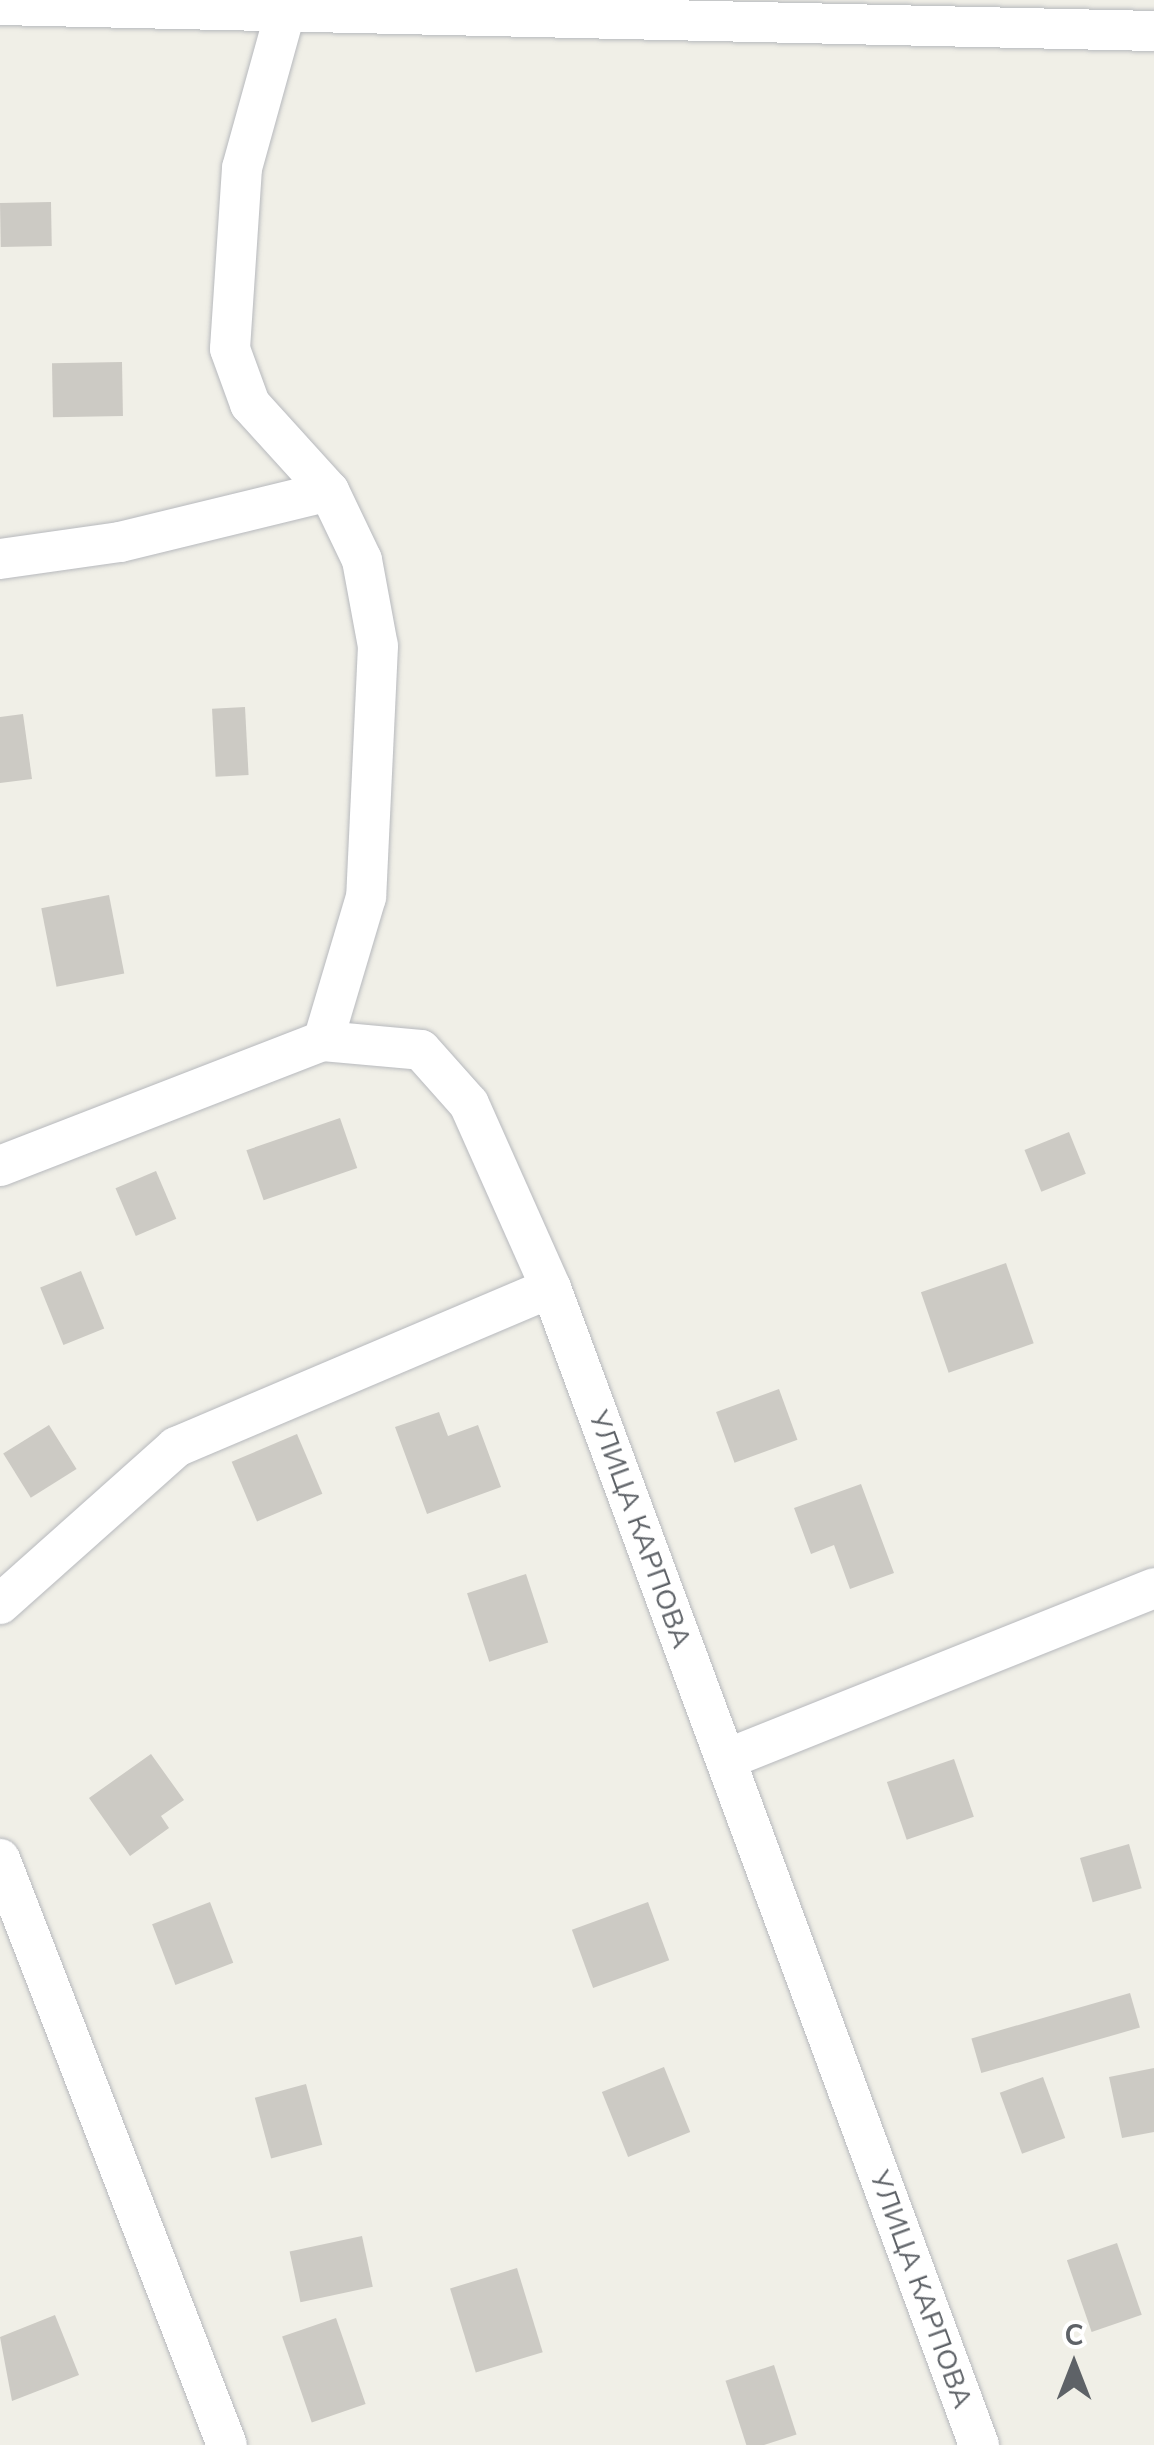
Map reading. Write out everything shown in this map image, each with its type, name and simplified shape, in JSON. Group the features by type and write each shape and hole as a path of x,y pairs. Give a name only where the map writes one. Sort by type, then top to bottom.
{"street":[{"path":"0,5 1154,31"},
{"path":"285,13 242,168 230,349 250,404 328,491 362,560 378,646 366,897 323,1041"},
{"path":"0,559 120,542 328,491"},
{"name":"УЛИЦА КАРПОВА","path":"0,1166 323,1041 422,1050 469,1104 551,1288 979,2445"},
{"path":"0,1604 176,1446 551,1288"},
{"path":"727,1760 1154,1588"},
{"path":"0,1859 227,2445"}],"building":[{"path":"51,202 52,246 1,247 0,203"},
{"path":"122,362 123,416 53,417 52,363"},
{"path":"245,707 249,775 216,777 212,709"},
{"path":"23,714 32,779 0,783 0,717"},
{"path":"109,895 124,974 57,987 41,908"},
{"path":"340,1118 357,1168 264,1200 246,1150"},
{"path":"1069,1132 1086,1174 1041,1192 1024,1150"},
{"path":"156,1171 176,1219 136,1236 115,1188"},
{"path":"1006,1263 1034,1343 949,1373 921,1292"},
{"path":"81,1271 104,1328 63,1345 40,1287"},
{"path":"779,1389 797,1440 735,1463 716,1412"},
{"path":"439,1412 448,1436 478,1425 501,1487 427,1514 395,1427"},
{"path":"49,1425 77,1469 31,1498 3,1454"},
{"path":"297,1434 322,1494 257,1522 232,1462"},
{"path":"861,1484 894,1573 850,1589 834,1545 811,1554 794,1508"},
{"path":"526,1574 548,1642 489,1662 467,1593"},
{"path":"151,1754 184,1800 161,1816 169,1828 130,1856 89,1798"},
{"path":"954,1759 974,1817 907,1840 887,1782"},
{"path":"1129,1844 1142,1888 1093,1902 1080,1858"},
{"path":"210,1902 233,1963 175,1985 152,1924"},
{"path":"648,1902 669,1960 593,1988 572,1930"},
{"path":"1130,1993 1140,2028 981,2073 971,2038"},
{"path":"664,2067 690,2132 628,2157 602,2092"},
{"path":"1154,2068 1154,2132 1122,2138 1109,2077"},
{"path":"1043,2077 1065,2138 1022,2154 1000,2093"},
{"path":"306,2084 322,2145 271,2159 255,2098"},
{"path":"362,2236 373,2287 300,2302 290,2251"},
{"path":"1117,2243 1142,2315 1092,2332 1067,2260"},
{"path":"517,2268 543,2352 476,2373 450,2288"},
{"path":"55,2315 79,2375 12,2401 0,2337"},
{"path":"336,2318 366,2404 312,2423 282,2337"},
{"path":"774,2365 797,2434 764,2445 746,2445 725,2381"}]}
